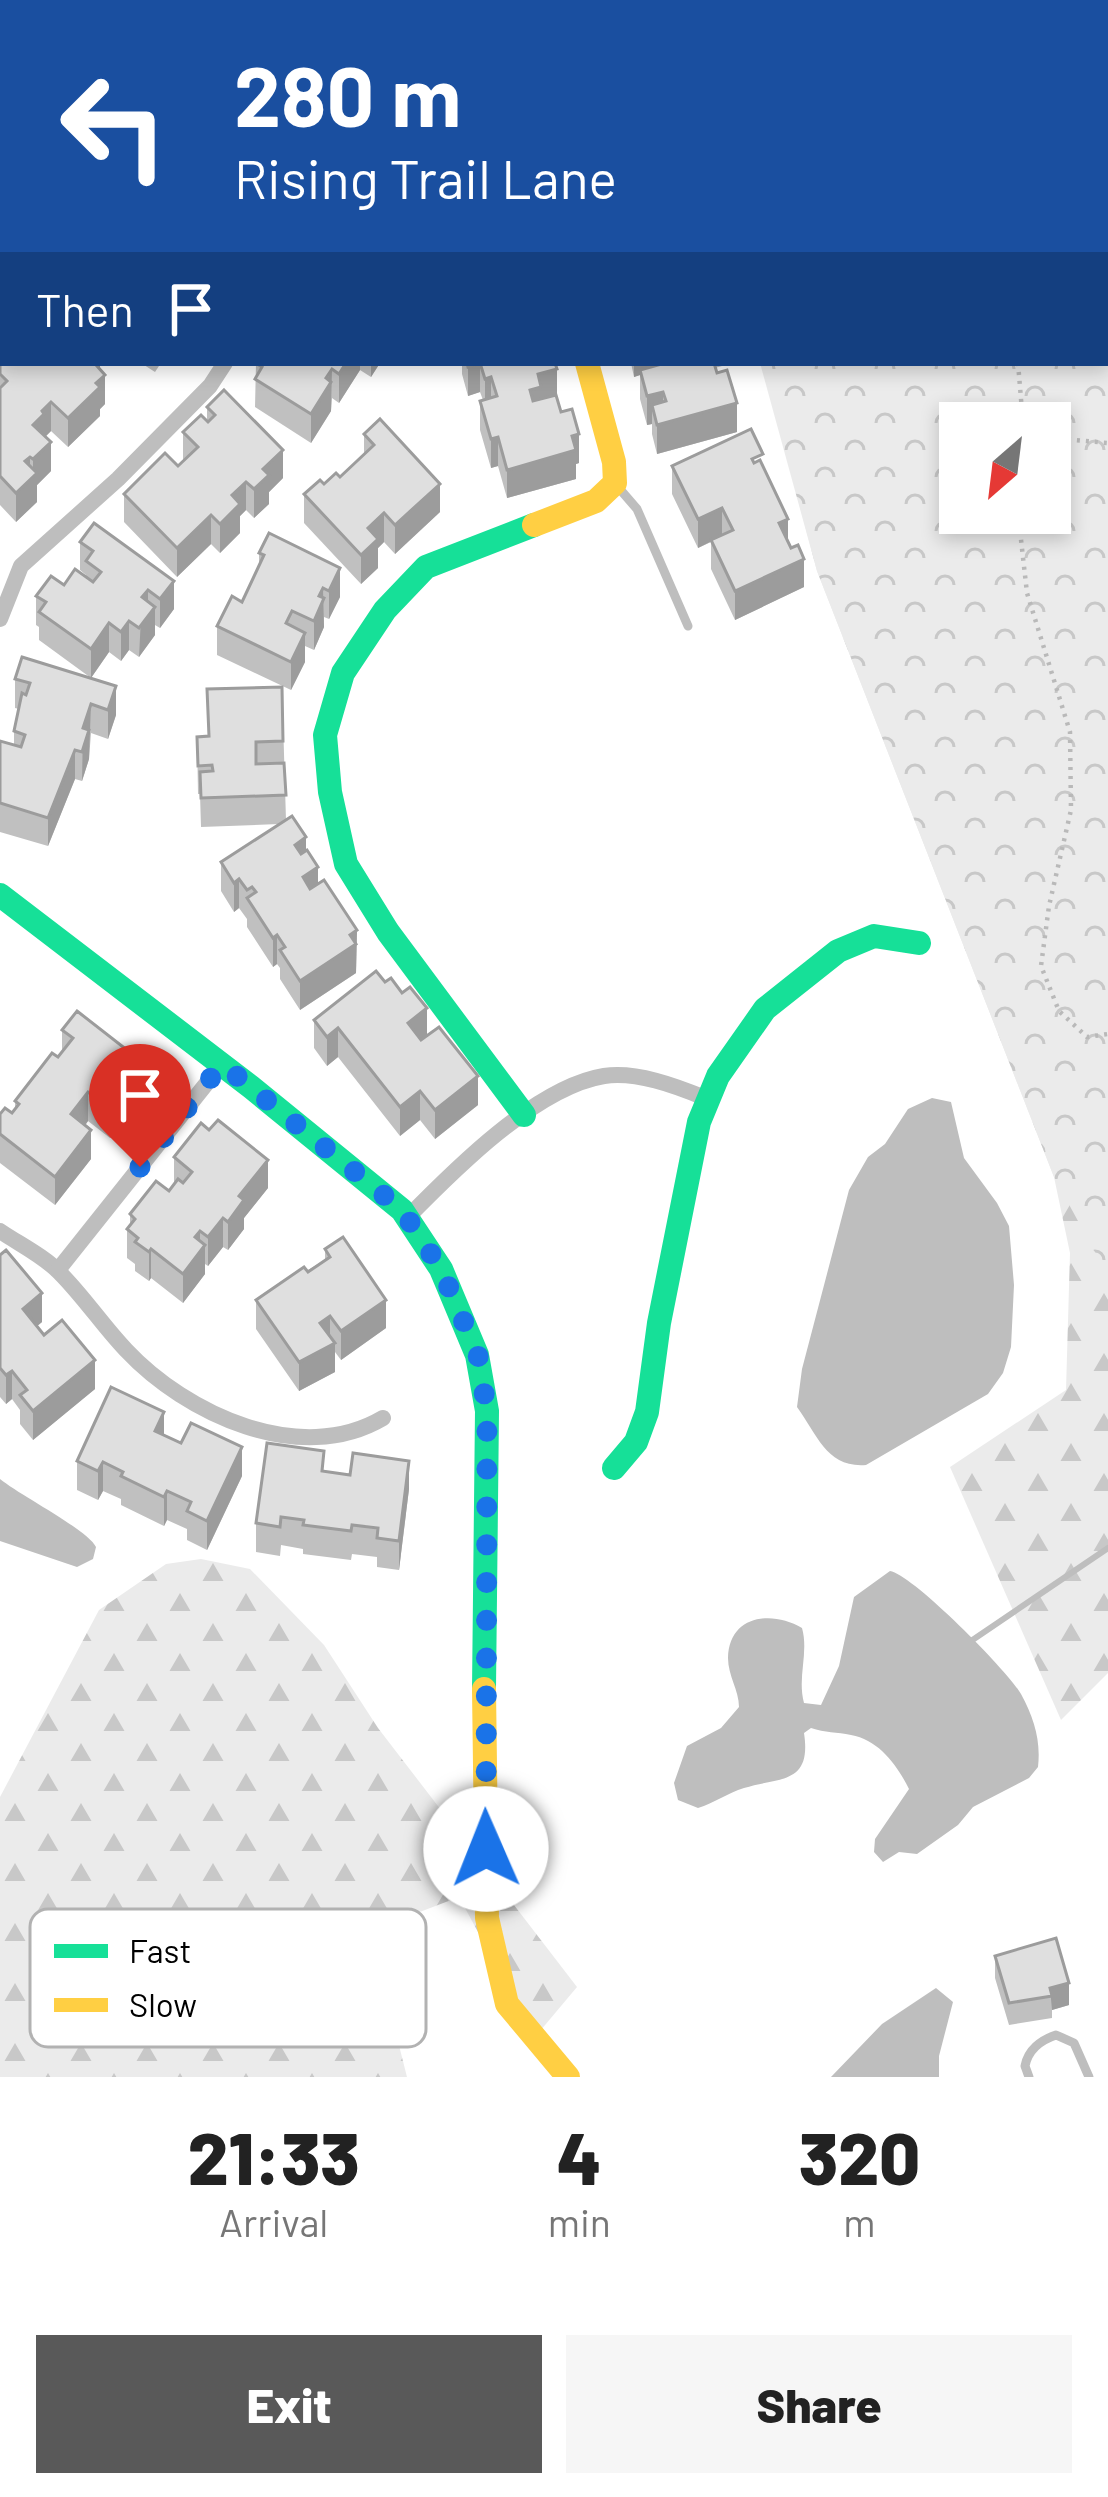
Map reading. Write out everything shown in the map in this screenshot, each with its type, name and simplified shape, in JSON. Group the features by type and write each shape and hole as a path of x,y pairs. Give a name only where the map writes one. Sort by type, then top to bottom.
{"street":[{"path":"0,619 21,566 118,479 210,386 223,366"},
{"path":"524,1115 388,932 346,864 330,792 325,735 343,673 385,610 426,567 596,501 615,483 614,462 588,366"},
{"path":"0,896 222,1064 407,1218 441,1269 478,1355 487,1411 487,1918 506,2004 568,2077"},
{"path":"614,1468 632,1454 641,1436 705,1098 752,1022 790,984 837,952 873,935 889,932 919,943"},
{"path":"58,1270 222,1064"},
{"path":"407,1218 459,1165 524,1115 568,1089 607,1076 671,1084 705,1098"},
{"path":"0,1231 58,1270 126,1351 155,1378 201,1407 242,1425 305,1436 363,1430 383,1418"}],"lane":[{"path":"615,483 637,509 688,626"},
{"path":"1029,2077 1025,2066 1030,2052 1056,2035 1074,2043 1089,2077"}],"path":[{"path":"1018,366 1021,402"},
{"path":"1071,440 1108,443"},
{"path":"1020,534 1027,593 1070,732 1071,810 1041,966 1059,1010 1087,1037 1108,1034"}],"green space":[{"path":"761,366 1108,366 1108,1276 1054,1177 817,571"},
{"path":"763,366 1108,366 1108,1673 1061,1720 950,1467 1066,1390 1070,1253 1054,1177 817,571"},
{"path":"201,1559 250,1569 324,1645 378,1728 577,1987 535,2037 459,1897 426,1910 30,1909 30,2047 399,2047 407,2077 0,2077 0,1797 99,1610 166,1564"}],"shaded area":[{"path":"932,1098 951,1102 964,1158 1009,1226 1014,1285 1011,1347 1003,1373 988,1394 866,1465 853,1465 825,1448 797,1407 802,1369 849,1190 868,1157 885,1144 908,1109"},
{"path":"0,1479 90,1540 96,1547 93,1559 77,1567 0,1541"},
{"path":"890,1571 918,1588 959,1625 1021,1694 1038,1748 1038,1767 1029,1778 973,1807 958,1825 917,1854 899,1852 883,1862 874,1852 875,1839 909,1789 886,1755 861,1738 811,1728 804,1733 803,1762 790,1776 744,1788 698,1808 678,1800 674,1783 687,1746 721,1728 739,1707 728,1658 736,1633 766,1618 802,1628 804,1703 821,1705 839,1666 854,1597"},
{"path":"936,1988 953,2002 939,2056 939,2077 831,2077 882,2024"}],"building":[{"path":"0,366 97,366 105,375 96,383 100,387 68,418 51,402 42,411 33,425 51,442 25,461 37,473 16,493 0,476 0,388 7,381"},
{"path":"344,366 339,374 332,369 326,378 331,382 311,414 255,379 262,367"},
{"path":"481,366 556,366 538,374 541,387 530,390 533,401 556,395 561,412 572,409 579,434 572,436 576,450 507,470 498,437 491,439 480,401 497,396 491,377 485,379"},
{"path":"715,366 717,373 727,370 737,403 657,425 652,405 666,401 663,392 647,396 640,370"},
{"path":"224,390 283,450 263,469 269,475 254,489 246,482 232,495 240,504 220,524 211,515 177,548 124,494 165,453 178,466 198,447 183,432 201,415 208,422 215,415 207,407"},
{"path":"380,419 440,484 395,525 384,513 368,528 378,539 361,555 304,494 320,480 324,484 336,473 340,477 374,445 364,434"},
{"path":"751,429 763,454 752,459 754,463 760,460 788,519 779,523 791,548 798,545 804,559 735,591 711,540 733,530 722,508 698,519 672,466"},
{"path":"94,523 174,581 160,599 148,590 142,597 155,607 139,628 129,621 121,632 109,623 91,649 39,612 46,602 36,596 51,576 64,585 75,569 93,582 101,572 86,561 93,551 80,542"},
{"path":"269,533 340,568 329,591 323,588 319,596 324,598 314,621 292,611 286,623 305,633 291,662 217,626 232,596 242,602"},
{"path":"22,657 116,686 108,710 91,704 82,752 75,750 48,818 0,803 0,741 21,747 25,735 14,731 22,693 26,695 30,683 15,679"},
{"path":"282,687 283,741 256,742 256,764 284,763 286,795 201,798 200,772 213,771 212,765 198,766 197,737 209,736 207,689"},
{"path":"292,816 306,837 295,845 301,854 307,850 318,867 303,877 310,889 324,880 357,930 350,935 356,944 300,981 280,950 285,947 277,935 273,938 247,898 256,892 252,887 247,890 239,879 234,883 221,862"},
{"path":"376,971 385,982 391,978 402,993 410,987 427,1008 408,1023 421,1040 439,1027 478,1076 435,1110 420,1091 400,1107 338,1028 327,1037 314,1020"},
{"path":"77,1011 145,1064 110,1109 88,1092 71,1114 91,1130 55,1177 0,1134 0,1114 5,1108 12,1113 19,1104 15,1101 52,1053 58,1057 73,1038 62,1030"},
{"path":"218,1120 268,1160 239,1196 244,1200 228,1222 223,1218 208,1237 200,1231 195,1237 205,1245 183,1274 135,1242 138,1238 127,1229 135,1219 130,1214 156,1181 169,1191 178,1179 183,1183 192,1172 174,1157 201,1123 209,1130"},
{"path":"343,1237 386,1300 341,1331 330,1316 320,1323 335,1343 299,1362 256,1300 304,1267 308,1272 330,1257 325,1249"},
{"path":"6,1250 42,1293 23,1309 44,1335 62,1320 95,1360 33,1411 20,1395 27,1390 12,1371 6,1375 0,1368 0,1255"},
{"path":"111,1387 164,1412 155,1431 181,1443 191,1423 242,1447 207,1521 187,1511 191,1502 167,1491 164,1497 103,1462 98,1471 77,1461"},
{"path":"267,1443 324,1451 322,1471 350,1475 353,1453 409,1461 399,1541 377,1538 378,1528 352,1525 351,1531 281,1517 280,1527 256,1523"},
{"path":"1056,1938 1069,1983 1050,1988 1052,1996 1009,2003 995,1956"}],"waterway":[{"path":"971,1641 1108,1548"}],"traffic: fast":[{"path":"524,1115 388,932 346,864 330,792 325,735 343,673 385,610 426,567 534,525"},
{"path":"0,895 251,1087 402,1210 441,1269 477,1355 487,1411 484,1689"},
{"path":"614,1468 636,1442 647,1412 659,1323 699,1122 718,1076 765,1009 838,951 874,936 919,943"}],"traffic: slow":[{"path":"534,525 596,501 615,483 614,462 588,366"},
{"path":"484,1689 487,1918 507,2004 568,2077"}],"route":[{"path":"140,1167 222,1064 402,1210 441,1269 478,1355 487,1411 486,1849"}]}
